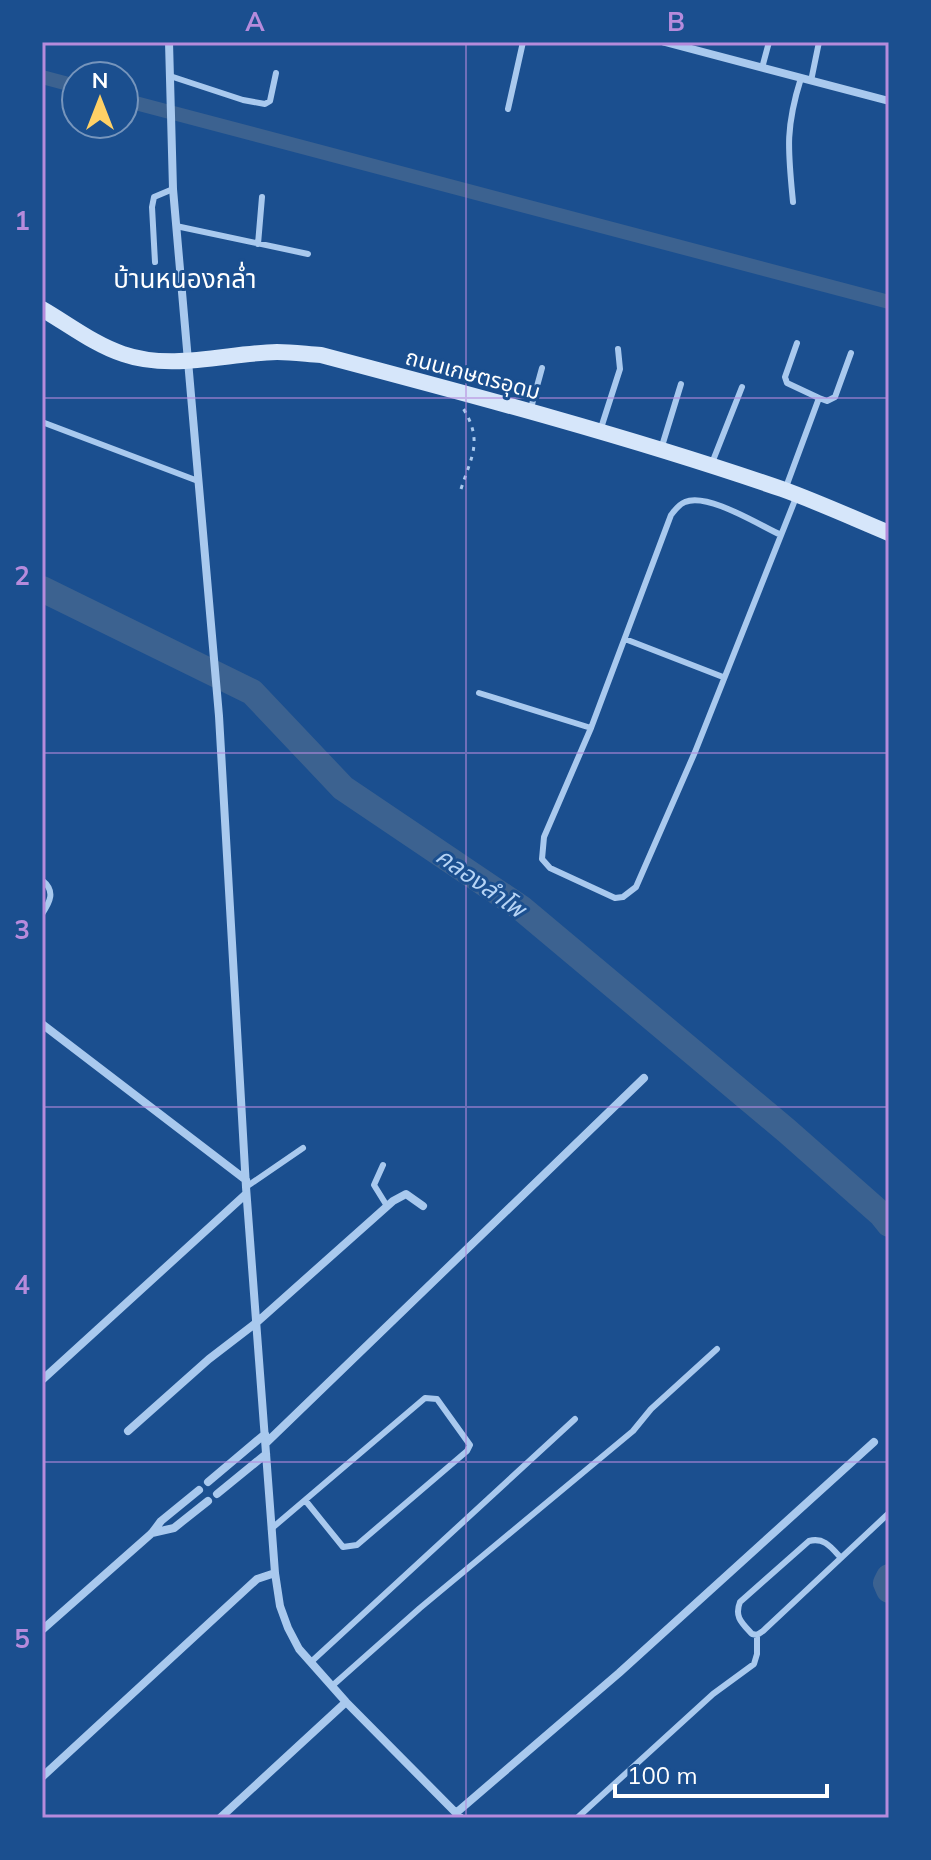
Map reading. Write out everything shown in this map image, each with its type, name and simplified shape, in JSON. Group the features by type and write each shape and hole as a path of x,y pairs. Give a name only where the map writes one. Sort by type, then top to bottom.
{"street":[{"path":"169,42 173,189 215,659 246,1187 271,1529 280,1606 288,1628 299,1649 346,1702 458,1815 874,1442"},
{"path":"665,42 889,101"},
{"name":"ถนนเกษตรอุดม","path":"42,309 121,354 157,360 276,352 321,355 454,390 711,466 790,493 889,533"},
{"path":"42,1024 246,1187"},
{"path":"208,1482 265,1438 644,1078"},
{"path":"42,1380 246,1187"},
{"path":"128,1431 209,1359 256,1323 387,1206 406,1194 412,1195 423,1206"},
{"path":"217,1494 266,1454"},
{"path":"42,1630 199,1490"},
{"path":"152,1533 174,1528 208,1501"},
{"path":"42,1777 257,1579 275,1573"},
{"path":"220,1818 346,1702"}],"lane":[{"path":"508,109 523,42"},
{"path":"762,68 769,42"},
{"path":"793,202 787,133 791,110 806,80 819,42"},
{"path":"170,76 265,104 270,101 276,73"},
{"path":"155,262 154,197 173,189"},
{"path":"258,244 262,197"},
{"path":"176,226 308,254"},
{"path":"797,343 785,377 787,383 827,401 835,397 851,353"},
{"path":"600,432 620,369 618,349"},
{"path":"530,411 542,368"},
{"path":"661,450 681,384"},
{"path":"711,466 742,387"},
{"path":"781,535 709,501 695,499 682,502 671,515 591,728 544,837 542,859 550,868 615,898 623,897 636,887 695,752 781,535 790,493 819,398"},
{"path":"42,422 198,481"},
{"path":"625,639 723,677"},
{"path":"479,693 591,728"},
{"path":"42,880 49,885 51,893 42,914"},
{"path":"246,1187 303,1148"},
{"path":"383,1165 374,1185 387,1206"},
{"path":"332,1686 420,1608 633,1431 651,1409 717,1349"},
{"path":"271,1529 305,1500 425,1398 437,1399 470,1445 467,1451 357,1545 343,1547 305,1500"},
{"path":"311,1662 575,1419"},
{"path":"577,1818 713,1694 754,1664 757,1635 889,1513"},
{"path":"757,1635 752,1634 738,1619 740,1602 809,1541 818,1539 825,1542 841,1558"}],"path":[{"path":"454,390 474,425 475,439 461,489"}],"waterway":[{"path":"42,77 60,82"},
{"path":"140,104 889,302"},
{"name":"คลองลำโพ","path":"42,589 252,692 343,788 521,908 787,1131 889,1224"},
{"name":"คลองลำโพ","path":"889,1577 886,1583 889,1590"}],"district":[{"name":"บ้านหนองกล่ำ","path":"185,278"}]}
